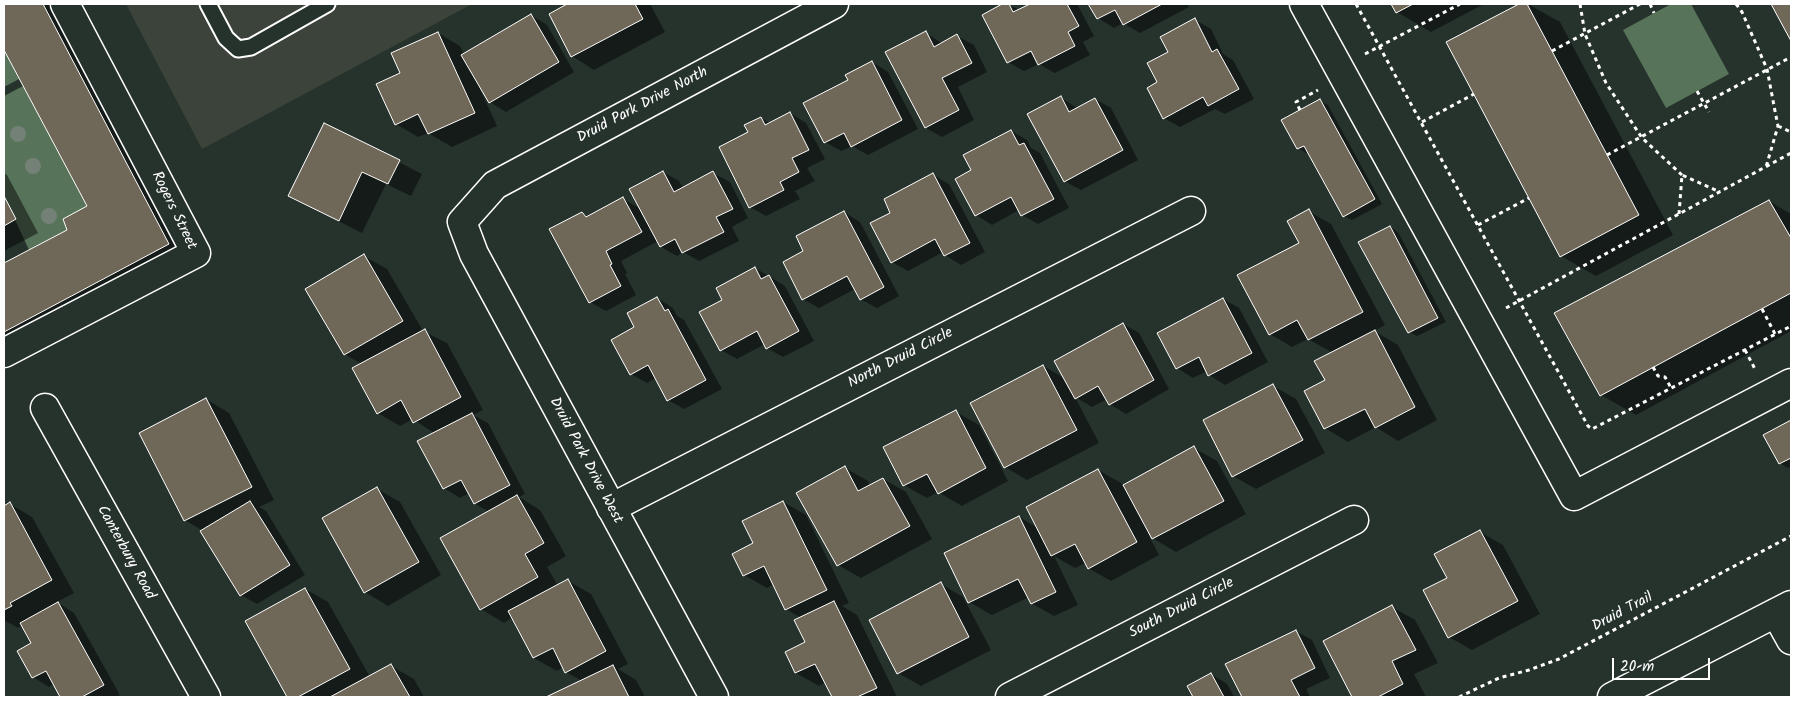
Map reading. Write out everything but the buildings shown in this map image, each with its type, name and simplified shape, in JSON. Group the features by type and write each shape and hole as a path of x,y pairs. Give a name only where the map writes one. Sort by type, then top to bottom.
{"street":[{"name":"Rogers Street","path":"4,353 196,253 65,4"},
{"name":"Druid Park Drive North","path":"462,222 495,185 834,4"},
{"path":"1304,4 1574,496 1791,383"},
{"name":"North Druid Circle","path":"611,508 1191,210"},
{"name":"Druid Park Drive West","path":"462,222 474,254 714,697"},
{"name":"Canterbury Road","path":"44,408 206,697"},
{"name":"South Druid Circle","path":"1010,697 1354,520"},
{"path":"1612,697 1784,609 1791,640"}],"lane":[{"path":"208,4 226,38 238,49 251,47 327,4"}],"path":[{"path":"1356,4 1588,426 1592,429 1791,326"},
{"path":"1380,47 1460,4"},
{"path":"1580,4 1586,34 1606,82 1642,138 1682,175 1720,192"},
{"path":"1552,51 1640,4"},
{"path":"1650,4 1654,13"},
{"path":"1736,4 1742,12 1767,69 1773,111 1778,126 1766,167"},
{"path":"1607,155 1791,57"},
{"path":"1300,110 1296,102 1325,86"},
{"path":"1697,91 1708,112"},
{"path":"1422,122 1474,94"},
{"path":"1778,126 1791,132"},
{"path":"1502,310 1791,153"},
{"path":"1674,168 1677,164"},
{"path":"1679,215 1682,175"},
{"path":"1478,225 1529,198"},
{"path":"1762,309 1775,334"},
{"path":"1745,350 1760,377"},
{"path":"1653,368 1658,376 1665,377 1671,388"},
{"name":"Druid Trail","path":"1460,697 1499,678 1559,659 1791,536"}],"shaded area":[{"path":"126,4 472,4 202,149"}],"green space":[{"path":"1671,4 1691,4 1729,74 1666,108 1623,30"},
{"path":"4,50 19,79 4,87"},
{"path":"23,86 87,206 67,230 29,250 4,196 4,96"}]}
